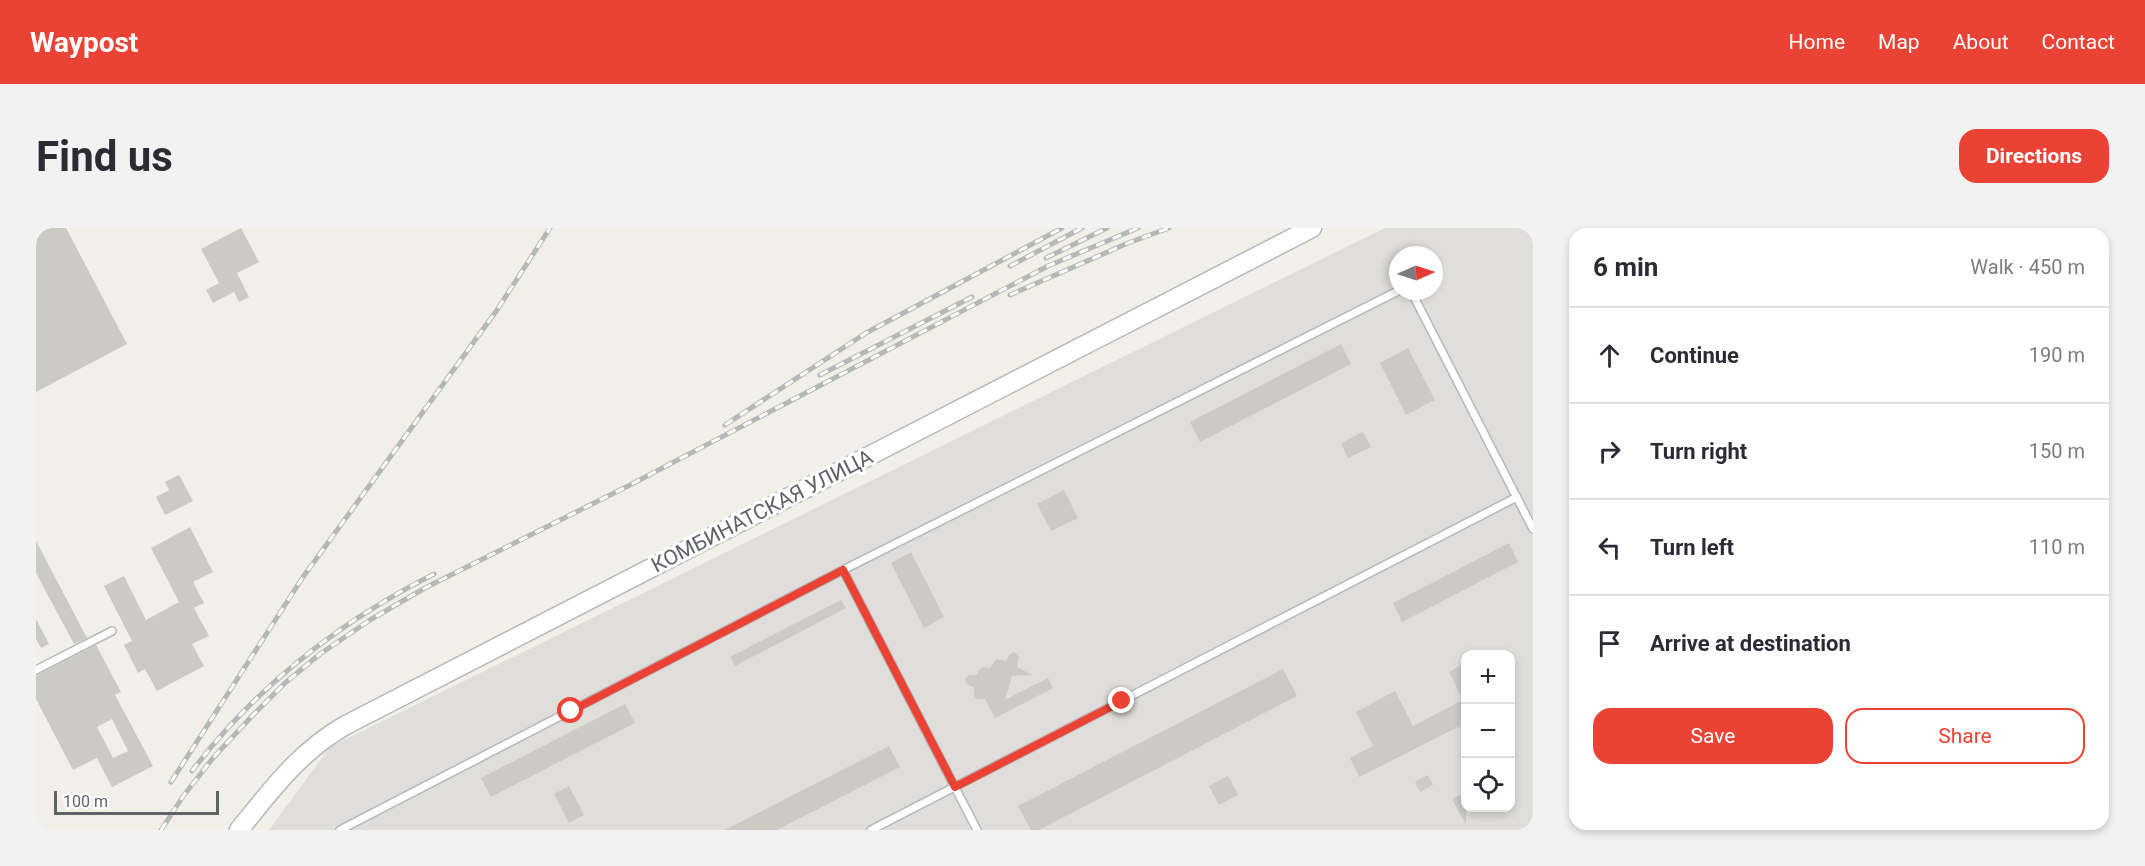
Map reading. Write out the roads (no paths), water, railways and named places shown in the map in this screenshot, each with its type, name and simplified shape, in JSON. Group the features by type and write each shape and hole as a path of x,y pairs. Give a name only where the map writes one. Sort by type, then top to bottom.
{"street":[{"name":"КОМБИНАТСКАЯ УЛИЦА","path":"239,830 285,774 307,751 328,735 1312,228"}],"lane":[{"path":"340,830 843,570 1389,296"},
{"path":"1417,300 1533,529"},
{"path":"872,830 1516,497"},
{"path":"843,570 977,830"},
{"path":"36,670 112,631"}],"railway":[{"path":"171,782 303,577 497,310 550,228"},
{"path":"725,425 866,333 1062,228"},
{"path":"1010,266 1082,228"},
{"path":"1046,258 1107,228"},
{"path":"161,830 184,795 213,758 253,715 285,683 320,654 370,620 425,588 628,486 1048,266 1138,228"},
{"path":"1010,295 1128,243 1169,228"},
{"path":"820,375 972,297"},
{"path":"192,771 244,711 302,659 365,613 434,574"}]}
